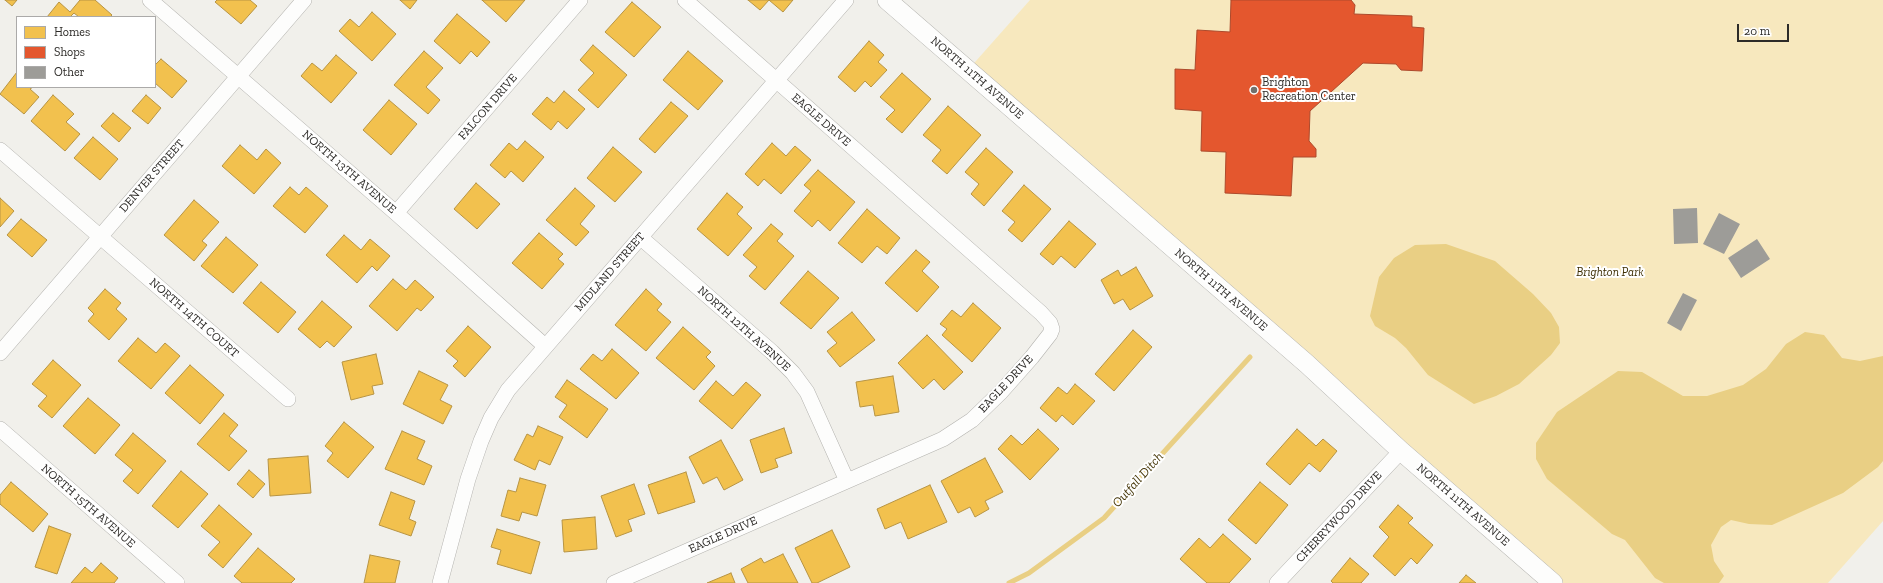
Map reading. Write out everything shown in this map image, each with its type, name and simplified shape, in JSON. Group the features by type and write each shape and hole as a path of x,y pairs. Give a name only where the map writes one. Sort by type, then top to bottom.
{"street":[{"name":"NORTH 13TH AVENUE","path":"150,0 396,213 545,346"},
{"name":"DENVER STREET","path":"0,353 304,0"},
{"name":"FALCON DRIVE","path":"396,213 580,0"},
{"path":"685,0 777,81"},
{"name":"MIDLAND STREET","path":"440,583 468,479 481,441 491,418 508,390 846,0"},
{"name":"NORTH 11TH AVENUE","path":"887,0 1307,364 1400,451 1553,583"},
{"name":"EAGLE DRIVE","path":"614,583 943,439 972,420 1001,392 1050,334 1052,328 1041,313 777,81"},
{"name":"NORTH 14TH COURT","path":"0,150 288,400"},
{"name":"NORTH 12TH AVENUE","path":"640,237 772,352 793,373 806,392 846,481"},
{"name":"NORTH 15TH AVENUE","path":"0,429 177,583"},
{"name":"CHERRYWOOD DRIVE","path":"1277,583 1400,451"}],"green space":[{"name":"Brighton Park","path":"1030,0 1883,0 1883,521 1828,583 1550,583 968,70"}],"shaded area":[{"path":"1446,244 1495,261 1533,294 1551,313 1559,327 1560,343 1551,355 1519,384 1496,396 1474,404 1428,375 1406,348 1395,338 1375,326 1370,316 1379,277 1394,258 1415,245"},
{"path":"1805,332 1824,335 1842,358 1860,361 1883,356 1883,461 1878,467 1843,493 1772,525 1749,524 1731,520 1721,527 1711,545 1714,561 1724,576 1719,583 1664,583 1655,578 1625,540 1612,534 1547,479 1536,459 1536,443 1557,412 1618,371 1642,372 1683,396 1707,396 1743,385 1766,369 1786,344"}],"building: Homes":[{"path":"5,0 17,0 12,6"},
{"path":"80,0 95,0 112,15 78,16 74,13 71,16 48,16 59,2 70,12"},
{"path":"217,0 250,0 257,6 241,24 215,2"},
{"path":"400,0 417,0 410,9"},
{"path":"482,0 525,0 506,22"},
{"path":"748,0 769,0 760,10"},
{"path":"769,0 793,0 783,12"},
{"path":"632,2 661,27 634,57 605,32"},
{"path":"372,12 396,34 372,61 339,31 350,19 359,27"},
{"path":"457,14 490,42 477,57 471,51 460,64 434,41"},
{"path":"869,41 884,55 878,62 887,70 871,87 865,81 855,92 838,77"},
{"path":"593,45 627,75 598,108 578,90 594,73 580,60"},
{"path":"424,51 443,68 426,87 440,100 428,114 394,85"},
{"path":"688,51 723,81 698,110 663,80"},
{"path":"336,55 357,73 331,103 301,76 312,63 322,71"},
{"path":"161,59 187,81 172,98 156,84 156,64"},
{"path":"16,73 16,88 32,88 30,89 39,97 24,114 0,94"},
{"path":"902,73 931,99 902,133 886,119 895,110 880,97"},
{"path":"564,91 585,109 567,129 558,121 551,130 532,114 547,97 554,103"},
{"path":"53,95 74,114 66,122 80,134 65,151 31,121"},
{"path":"146,95 161,108 148,124 132,111"},
{"path":"389,100 417,124 391,155 363,130"},
{"path":"671,102 688,116 655,153 639,139"},
{"path":"948,106 981,135 947,174 932,161 941,150 923,135"},
{"path":"113,113 131,128 119,142 101,126"},
{"path":"93,137 118,159 100,180 74,158"},
{"path":"525,141 544,157 523,182 511,171 505,178 490,165 509,143 517,150"},
{"path":"772,143 786,156 795,146 811,160 781,194 764,179 758,186 745,174"},
{"path":"240,145 257,160 266,149 281,163 254,194 222,166"},
{"path":"613,147 642,172 615,202 587,178"},
{"path":"986,148 1013,172 984,206 971,194 979,184 965,172"},
{"path":"818,170 855,202 830,231 818,220 812,227 794,211 811,191 804,185"},
{"path":"476,183 500,204 477,229 454,209"},
{"path":"1024,185 1051,209 1022,242 1008,230 1015,222 1002,211"},
{"path":"290,187 299,195 306,187 328,206 305,233 273,206"},
{"path":"575,188 595,206 580,224 589,232 576,246 546,220"},
{"path":"727,193 743,207 737,214 752,228 728,256 697,229"},
{"path":"0,198 14,211 0,227"},
{"path":"194,200 219,222 202,241 207,245 194,261 164,235"},
{"path":"867,209 900,238 887,254 877,246 862,263 838,243"},
{"path":"21,219 47,240 32,257 7,235"},
{"path":"1069,221 1096,244 1075,268 1061,256 1053,265 1040,254"},
{"path":"771,224 783,234 777,241 794,256 765,290 749,276 757,267 743,255"},
{"path":"539,233 563,254 558,259 564,264 542,289 512,263"},
{"path":"344,235 361,250 370,239 390,256 377,271 372,266 357,283 326,255"},
{"path":"226,237 258,265 233,293 201,266"},
{"path":"916,250 930,262 922,271 939,287 917,312 885,283"},
{"path":"1136,267 1153,296 1130,310 1123,299 1114,304 1101,280 1118,270 1121,276"},
{"path":"808,271 839,298 811,329 780,303"},
{"path":"393,279 406,290 415,280 434,297 421,311 417,308 397,331 369,306"},
{"path":"261,282 296,312 278,333 243,303"},
{"path":"105,289 121,303 116,309 127,319 109,340 88,321 94,314 88,308"},
{"path":"646,289 662,304 657,310 671,322 646,351 615,325"},
{"path":"322,301 352,327 334,347 327,341 320,348 298,329"},
{"path":"973,303 1001,328 972,362 942,335 947,329 940,324 952,310 961,317"},
{"path":"852,312 875,340 840,367 827,351 837,343 827,332"},
{"path":"468,326 491,347 465,377 453,366 458,361 446,351"},
{"path":"683,327 711,352 706,357 715,366 694,390 656,358"},
{"path":"1133,330 1152,347 1114,391 1095,374"},
{"path":"927,335 963,372 944,390 934,379 923,389 898,363"},
{"path":"138,338 156,353 165,343 180,356 151,389 118,361"},
{"path":"612,349 639,373 616,399 580,369 593,354 602,361"},
{"path":"376,354 383,384 372,386 374,394 351,400 342,362"},
{"path":"53,360 81,385 52,418 38,406 47,396 32,384"},
{"path":"190,365 224,395 200,424 165,393"},
{"path":"419,371 448,385 440,400 452,406 443,424 403,404"},
{"path":"893,376 899,412 875,416 873,405 860,407 856,382"},
{"path":"567,380 608,409 587,438 559,417 567,405 555,397"},
{"path":"716,381 733,396 746,382 761,395 732,429 699,401"},
{"path":"1075,384 1095,401 1073,425 1062,415 1056,422 1040,408 1058,387 1067,394"},
{"path":"88,398 120,425 95,454 63,426"},
{"path":"224,413 238,425 229,436 247,451 229,471 197,444"},
{"path":"344,422 374,447 348,478 327,461 333,453 325,446"},
{"path":"538,426 563,437 550,465 539,460 535,470 514,460 527,434 533,437"},
{"path":"784,428 792,453 775,459 778,467 761,473 750,440"},
{"path":"1038,429 1059,449 1030,480 998,449 1011,435 1022,445"},
{"path":"1297,429 1316,446 1323,439 1337,451 1320,472 1309,463 1290,485 1266,464"},
{"path":"402,431 425,441 417,459 432,466 424,485 385,469"},
{"path":"133,433 166,461 138,494 123,481 133,470 115,455"},
{"path":"721,440 743,480 724,490 717,477 703,484 689,457"},
{"path":"308,456 311,493 270,496 268,459"},
{"path":"985,458 1003,492 985,501 989,509 975,517 970,507 958,513 941,481"},
{"path":"249,470 265,484 253,498 237,484"},
{"path":"181,471 208,494 178,528 152,506"},
{"path":"686,472 695,502 658,514 648,485"},
{"path":"520,478 546,485 537,516 522,512 519,521 501,516 508,490 516,492"},
{"path":"11,482 48,514 33,532 0,504 0,495"},
{"path":"1260,482 1288,505 1256,544 1228,520"},
{"path":"634,484 645,514 628,520 632,531 616,537 601,496"},
{"path":"930,485 947,522 908,539 901,522 885,529 877,509"},
{"path":"391,492 415,501 409,519 416,522 411,536 379,525"},
{"path":"219,505 252,534 223,568 208,555 220,542 201,526"},
{"path":"1398,505 1413,518 1408,523 1433,545 1417,564 1411,558 1395,576 1373,556 1389,537 1379,527"},
{"path":"595,517 597,549 564,552 562,520"},
{"path":"49,526 71,534 57,574 35,567"},
{"path":"497,529 540,542 531,574 497,564 501,550 491,547"},
{"path":"832,530 850,567 817,583 812,583 795,548"},
{"path":"1223,534 1251,559 1229,583 1207,583 1180,559 1199,538 1210,548"},
{"path":"258,548 295,579 291,583 242,583 234,576"},
{"path":"783,554 798,583 748,583 741,569 761,558 764,563"},
{"path":"370,555 400,561 395,583 364,583"},
{"path":"1350,558 1369,574 1361,583 1333,583 1331,581"},
{"path":"101,563 118,578 114,583 71,583 85,567 92,573"},
{"path":"731,573 735,583 707,583"},
{"path":"1466,575 1476,583 1459,583"}],"building: Shops":[{"name":"Brighton Recreation Center","path":"1231,0 1351,0 1355,5 1354,14 1412,16 1412,27 1424,28 1422,71 1401,70 1396,64 1363,63 1310,111 1309,141 1316,149 1316,157 1293,157 1291,196 1225,193 1226,152 1201,151 1202,111 1175,109 1175,69 1195,70 1197,30 1230,32"}],"building: Other":[{"path":"1697,208 1698,243 1674,244 1673,209"},
{"path":"1719,213 1740,224 1724,254 1703,244"},
{"path":"1757,239 1770,259 1741,278 1728,258"},
{"path":"1683,293 1697,300 1681,331 1667,323"}],"waterway":[{"name":"Outfall Ditch","path":"1009,583 1029,573 1104,518 1250,357"}],"place":[{"name":"Brighton Recreation Center","path":"1254,90"}]}
